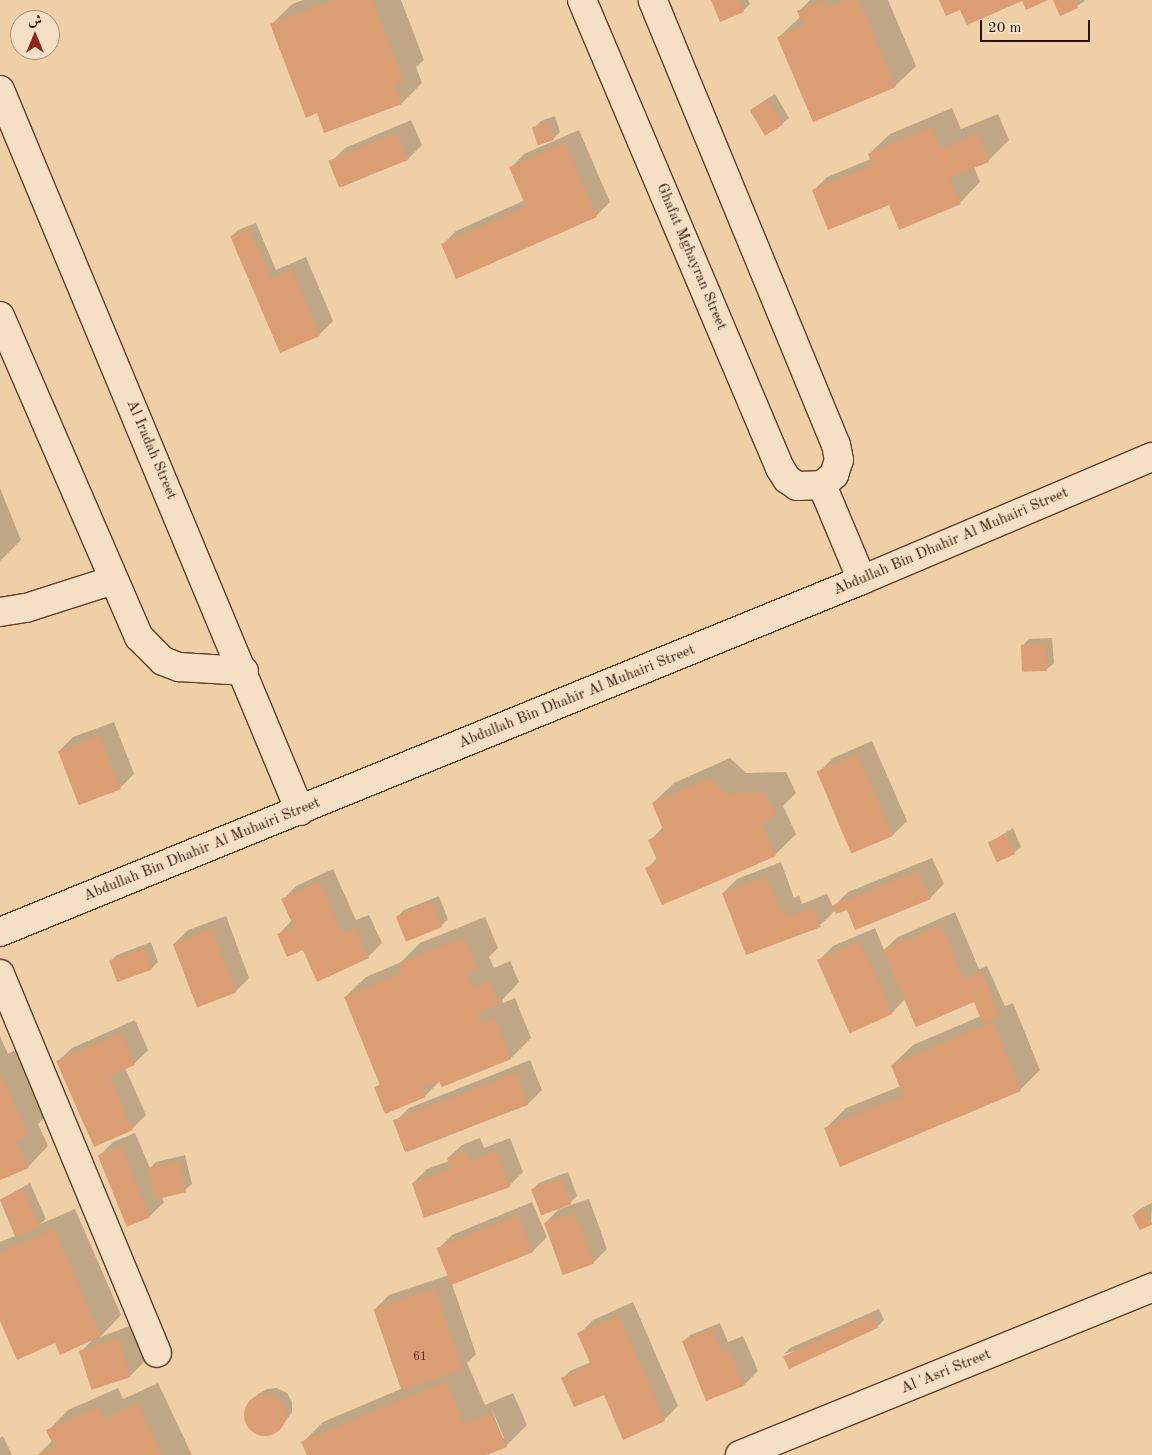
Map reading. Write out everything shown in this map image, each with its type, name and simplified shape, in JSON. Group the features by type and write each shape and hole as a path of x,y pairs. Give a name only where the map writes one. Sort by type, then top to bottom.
{"street":[{"name":"Ghafat Mghayran Street","path":"582,0 780,468 786,479 797,486 822,485"},
{"path":"653,0 836,445 839,460 834,475 822,485 862,580"},
{"name":"Al Iradah Street","path":"0,90 244,671 300,811"},
{"path":"0,316 139,637 163,661 196,669 244,671"},
{"name":"Abdullah Bin Dhahir Al Muhairi Street","path":"0,932 862,580 1152,457"},
{"path":"0,612 26,608 114,580"},
{"path":"0,974 157,1353"},
{"name":"Al 'Asri Street","path":"740,1455 1152,1288"}],"building":[{"path":"334,0 373,0 404,81 395,85 402,104 324,133 317,113 306,118 270,24"},
{"path":"711,0 739,0 744,12 720,22"},
{"path":"823,0 827,8 846,0 859,0 896,87 813,122 777,37 804,26 797,11"},
{"path":"939,0 1048,0 1026,10 1022,1 967,25 960,10 946,16"},
{"path":"1053,0 1075,0 1078,8 1060,16"},
{"path":"768,100 783,125 765,136 750,111"},
{"path":"548,122 554,140 538,145 532,127"},
{"path":"931,127 941,149 977,134 989,162 949,178 961,204 899,230 889,205 828,230 812,190 872,165 868,154"},
{"path":"397,133 408,160 339,188 328,161"},
{"path":"565,143 597,217 456,279 441,244 526,207 509,167"},
{"path":"249,229 271,279 292,270 320,336 280,353 230,236"},
{"path":"1046,644 1047,671 1022,672 1021,645"},
{"path":"100,735 121,789 79,805 58,751"},
{"path":"858,754 893,836 851,854 817,772"},
{"path":"709,778 725,793 765,792 776,814 762,825 776,856 662,905 645,868 658,862 648,840 664,832 652,803"},
{"path":"1006,834 1015,854 997,862 988,842"},
{"path":"918,871 931,899 855,930 847,910 836,914 833,905"},
{"path":"767,876 780,911 785,908 788,917 813,907 821,927 746,955 722,893"},
{"path":"319,882 342,933 355,928 369,958 317,982 303,950 287,957 277,934 294,927 281,899"},
{"path":"432,902 442,927 406,942 396,917"},
{"path":"941,925 964,979 981,971 1000,1017 983,1024 974,1002 916,1027 883,950"},
{"path":"212,929 236,992 197,1008 173,944"},
{"path":"465,937 478,970 467,974 473,987 490,981 500,1004 478,1013 482,1023 495,1018 511,1059 442,1087 439,1081 422,1088 426,1097 385,1114 374,1087 380,1085 344,997 402,973 398,964"},
{"path":"860,941 893,1014 850,1033 817,960"},
{"path":"144,948 152,970 117,982 109,961"},
{"path":"993,1022 1021,1091 840,1167 824,1128 903,1096 891,1065"},
{"path":"121,1033 135,1065 109,1076 133,1130 94,1147 56,1061"},
{"path":"0,1071 28,1136 16,1141 29,1168 0,1180"},
{"path":"516,1073 528,1105 405,1152 393,1120"},
{"path":"121,1146 150,1217 127,1227 98,1155"},
{"path":"466,1151 470,1161 496,1151 510,1187 424,1218 412,1183 451,1169 447,1158"},
{"path":"179,1161 186,1192 155,1199 148,1168"},
{"path":"561,1178 571,1204 541,1216 531,1189"},
{"path":"23,1189 40,1227 17,1238 0,1199"},
{"path":"1145,1209 1152,1224 1139,1230 1132,1215"},
{"path":"575,1212 594,1264 563,1275 544,1223"},
{"path":"518,1215 533,1252 451,1285 436,1248"},
{"path":"54,1229 101,1336 60,1355 55,1343 17,1360 0,1321 0,1253"},
{"path":"435,1288 463,1369 402,1390 374,1309"},
{"path":"619,1315 665,1421 623,1440 604,1395 574,1407 561,1378 591,1365 577,1333"},
{"path":"872,1315 878,1328 789,1369 783,1356"},
{"path":"713,1329 723,1352 729,1349 744,1386 706,1401 682,1341"},
{"path":"118,1338 131,1377 92,1390 79,1351"},
{"path":"446,1381 464,1424 492,1413 507,1447 487,1455 307,1455 301,1442"},
{"path":"265,1394 280,1400 286,1415 280,1430 265,1436 250,1430 244,1415 250,1400"},
{"path":"138,1403 162,1455 37,1455 54,1447 46,1430 98,1407 103,1419"}]}
